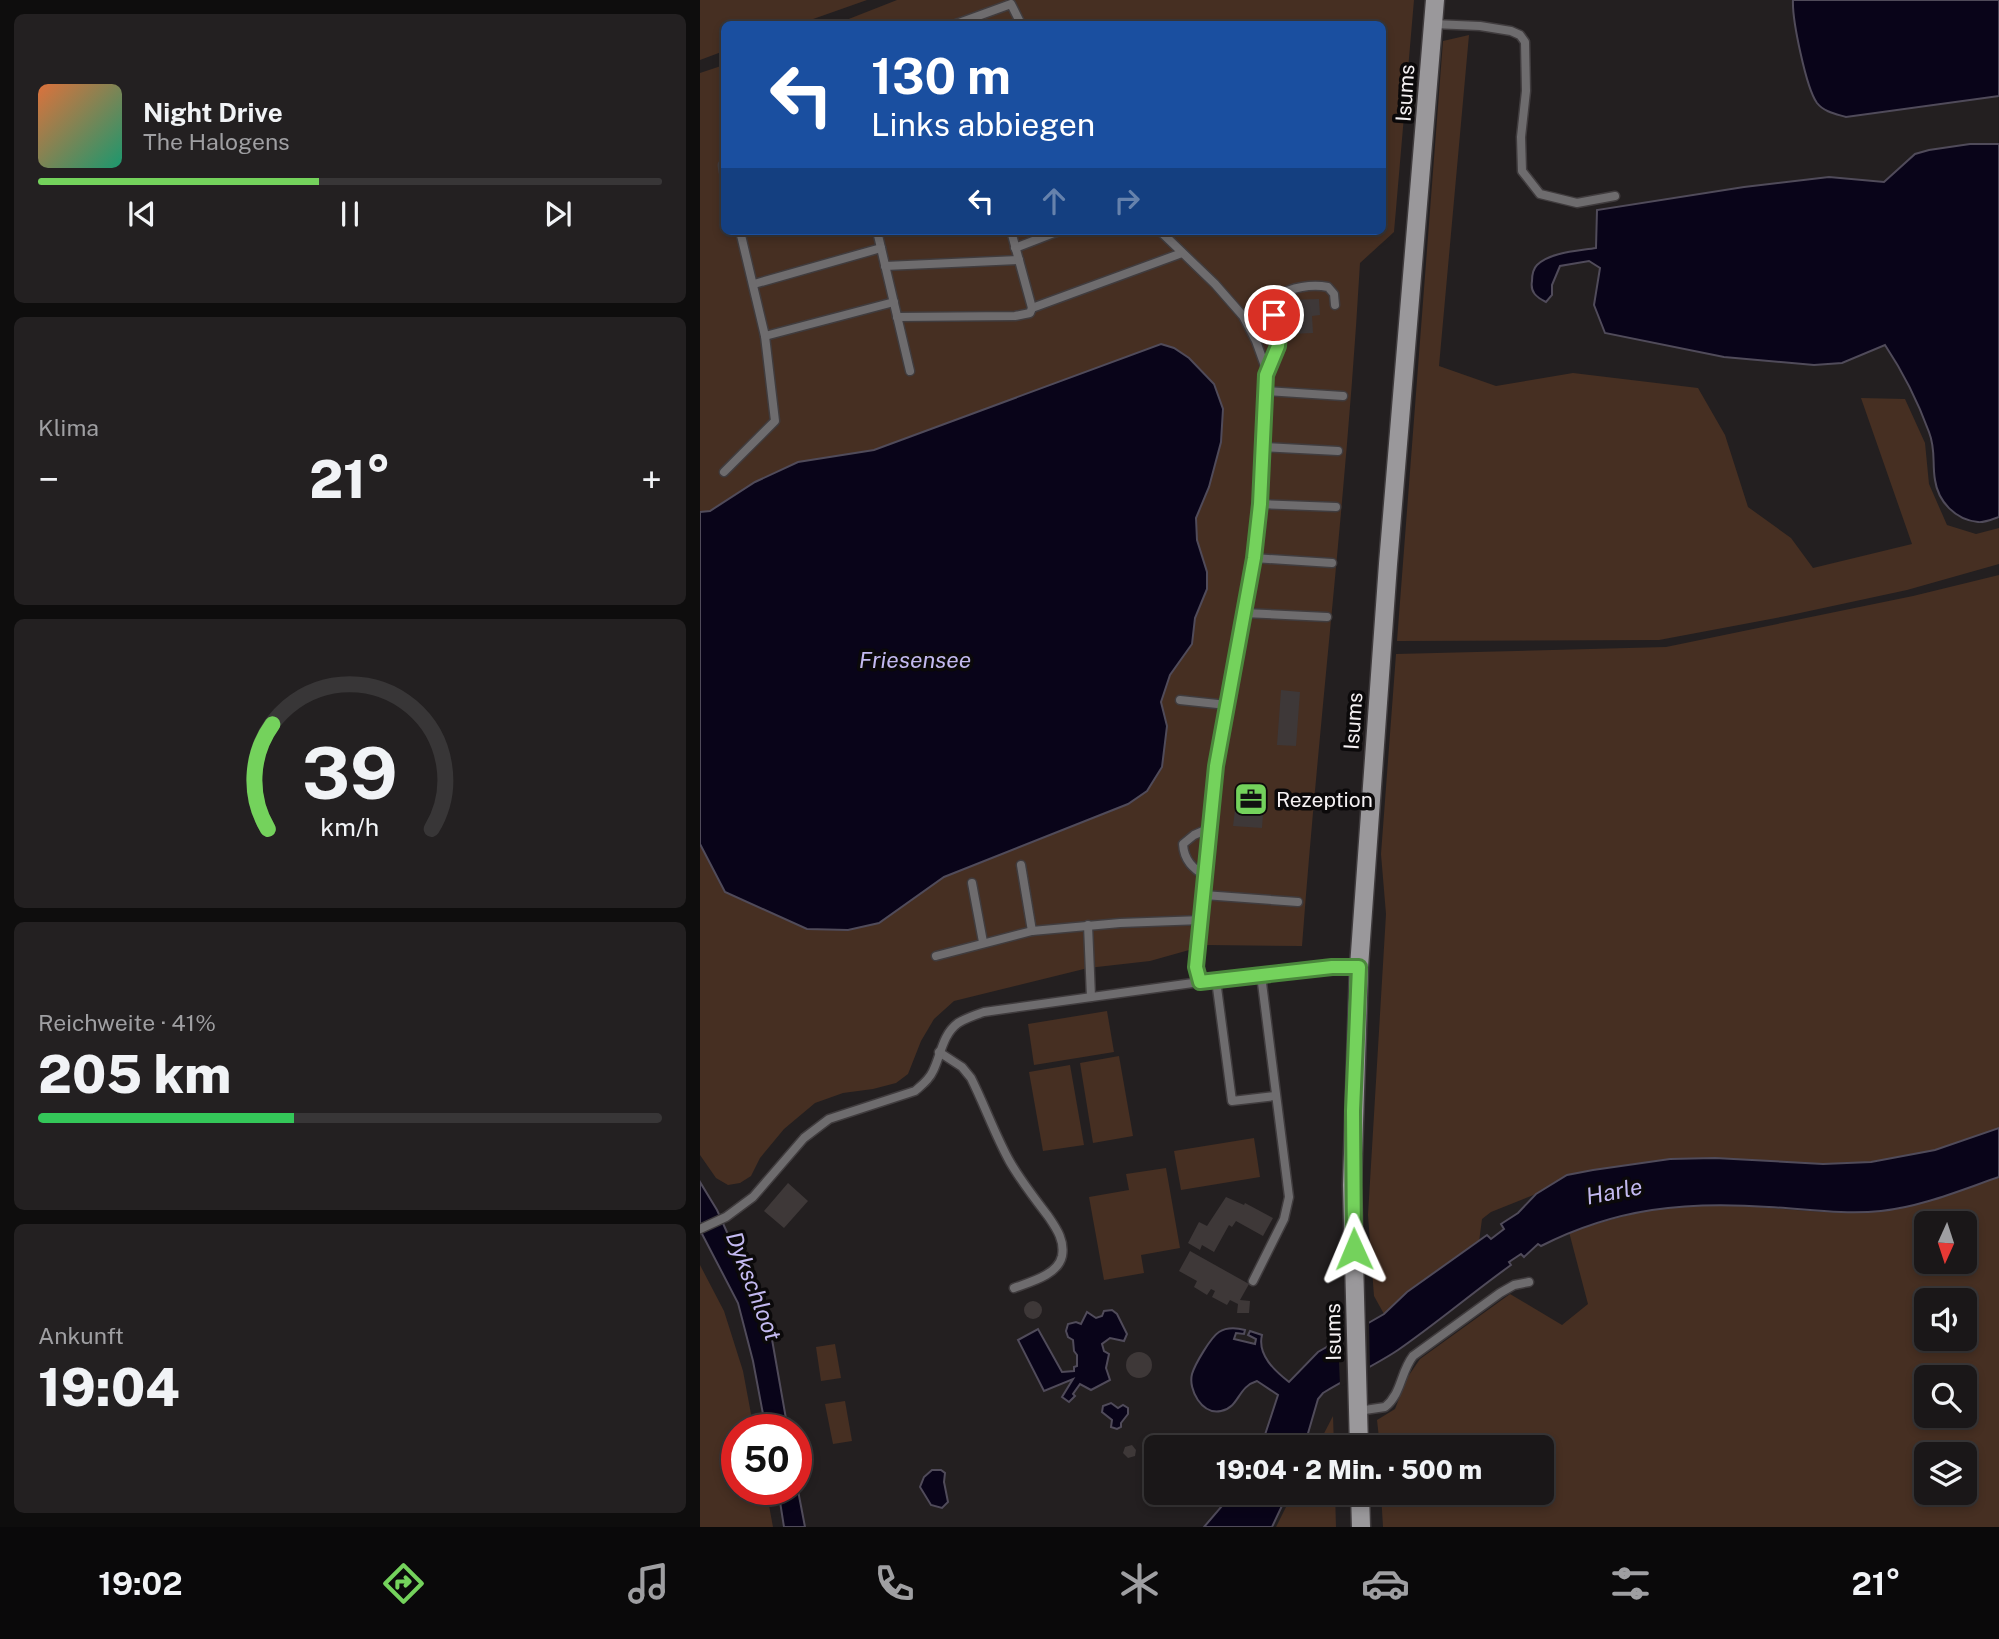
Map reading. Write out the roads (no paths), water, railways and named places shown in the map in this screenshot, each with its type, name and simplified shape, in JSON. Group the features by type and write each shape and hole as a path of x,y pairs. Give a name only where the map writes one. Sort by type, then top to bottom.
{"main road":[{"name":"Isums","path":"1358,1435 1353,1111 1359,967 1386,590 1435,0"},
{"path":"1360,1505 1361,1527"}],"lane":[{"path":"964,21 1011,4 1020,21"},
{"path":"1433,24 1480,26 1520,35 1525,42 1526,91 1521,136 1522,170 1540,194 1577,203 1615,196"},
{"path":"724,472 775,421 765,336 741,235"},
{"path":"878,235 910,371"},
{"path":"897,317 1015,316 1030,313 1032,308 1012,235"},
{"path":"1016,248 1049,235"},
{"path":"1164,235 1215,284 1244,319 1256,341 1266,375 1267,391 1254,558 1216,766 1196,967 1200,982"},
{"path":"754,284 881,248"},
{"path":"1032,308 1182,253"},
{"path":"885,266 1019,260"},
{"path":"1244,319 1261,313 1280,295 1290,290 1328,287 1334,294 1335,305"},
{"path":"765,336 894,302"},
{"path":"1266,375 1278,346 1279,335 1278,323 1267,306"},
{"path":"1267,391 1343,396"},
{"path":"1263,447 1338,451"},
{"path":"1260,504 1336,507"},
{"path":"1254,558 1332,563"},
{"path":"1244,613 1327,617"},
{"path":"1180,700 1227,705"},
{"path":"1206,877 1192,867 1184,856 1183,845 1194,835 1210,828"},
{"path":"1021,866 1032,931"},
{"path":"972,883 983,942"},
{"path":"1204,895 1297,902"},
{"path":"936,956 1032,931 1088,925 1202,920"},
{"path":"1088,925 1091,997"},
{"path":"700,1229 726,1217 753,1197 815,1128 843,1113 915,1091 925,1083 947,1036 957,1024 984,1012 1216,980 1332,967 1359,967"},
{"path":"1253,1280 1288,1209 1289,1196 1261,975"},
{"path":"1216,980 1231,1101 1275,1096"},
{"path":"939,1052 962,1067 971,1078 1010,1162 1060,1236 1062,1255 1055,1268 1014,1288"},
{"path":"1357,1403 1385,1407 1398,1392 1413,1356 1500,1293 1514,1285 1530,1282"}],"water":[{"path":"1793,0 1999,0 1999,96 1846,117 1827,111 1817,103 1808,83 1797,37"},
{"path":"1970,144 1999,144 1999,517 1991,520 1980,522 1962,518 1944,502 1935,480 1929,432 1910,387 1885,345 1842,363 1814,365 1724,357 1605,333 1594,305 1600,268 1589,261 1560,266 1552,285 1552,295 1546,302 1533,291 1537,265 1549,257 1596,248 1597,210 1829,177 1884,182 1915,154"},
{"name":"Friesensee","path":"1161,344 1174,348 1189,358 1214,384 1223,409 1221,442 1209,487 1196,518 1197,540 1207,572 1207,589 1195,618 1192,644 1170,675 1161,702 1167,726 1162,767 1147,791 1128,804 944,877 879,923 848,930 807,929 725,892 700,844 700,512 710,511 755,482 798,462 874,450"},
{"name":"Harle","path":"1999,1128 1999,1177 1911,1206 1881,1211 1825,1211 1738,1205 1652,1210 1597,1223 1541,1246 1538,1244 1524,1257 1521,1254 1509,1262 1511,1265 1398,1350 1323,1393 1318,1399 1308,1435 1265,1435 1278,1395 1257,1381 1250,1384 1232,1405 1221,1411 1208,1409 1194,1394 1192,1374 1208,1345 1219,1332 1232,1328 1245,1330 1244,1334 1236,1333 1234,1339 1255,1344 1256,1339 1248,1335 1250,1331 1262,1335 1265,1356 1273,1368 1289,1382 1318,1352 1384,1314 1407,1292 1487,1235 1491,1239 1504,1229 1501,1224 1518,1213 1536,1194 1567,1175 1670,1159 1715,1158 1823,1164 1871,1162 1935,1150"},
{"path":"700,1182 717,1210 770,1328 785,1414 763,1414 738,1303 700,1230"},
{"path":"1112,1310 1117,1314 1127,1334 1124,1341 1110,1338 1102,1344 1104,1351 1109,1354 1106,1368 1110,1380 1091,1390 1080,1384 1069,1402 1062,1397 1073,1379 1044,1391 1018,1340 1038,1329 1062,1372 1074,1371 1077,1355 1073,1340 1068,1337 1066,1331 1068,1324 1081,1324 1087,1312 1096,1318 1102,1316 1104,1311"},
{"path":"1111,1403 1118,1408 1123,1405 1128,1408 1128,1414 1117,1429 1111,1427 1112,1420 1102,1412 1103,1406"},
{"path":"932,1470 945,1473 948,1502 942,1508 931,1505 920,1487 924,1477"},
{"path":"781,1505 801,1505 805,1527 784,1527"},
{"path":"1223,1505 1282,1505 1272,1527 1204,1527"}],"place":[{"name":"Rezeption","path":"1251,799"}],"water label":[{"name":"Dykschloot","path":"754,1286"}]}
